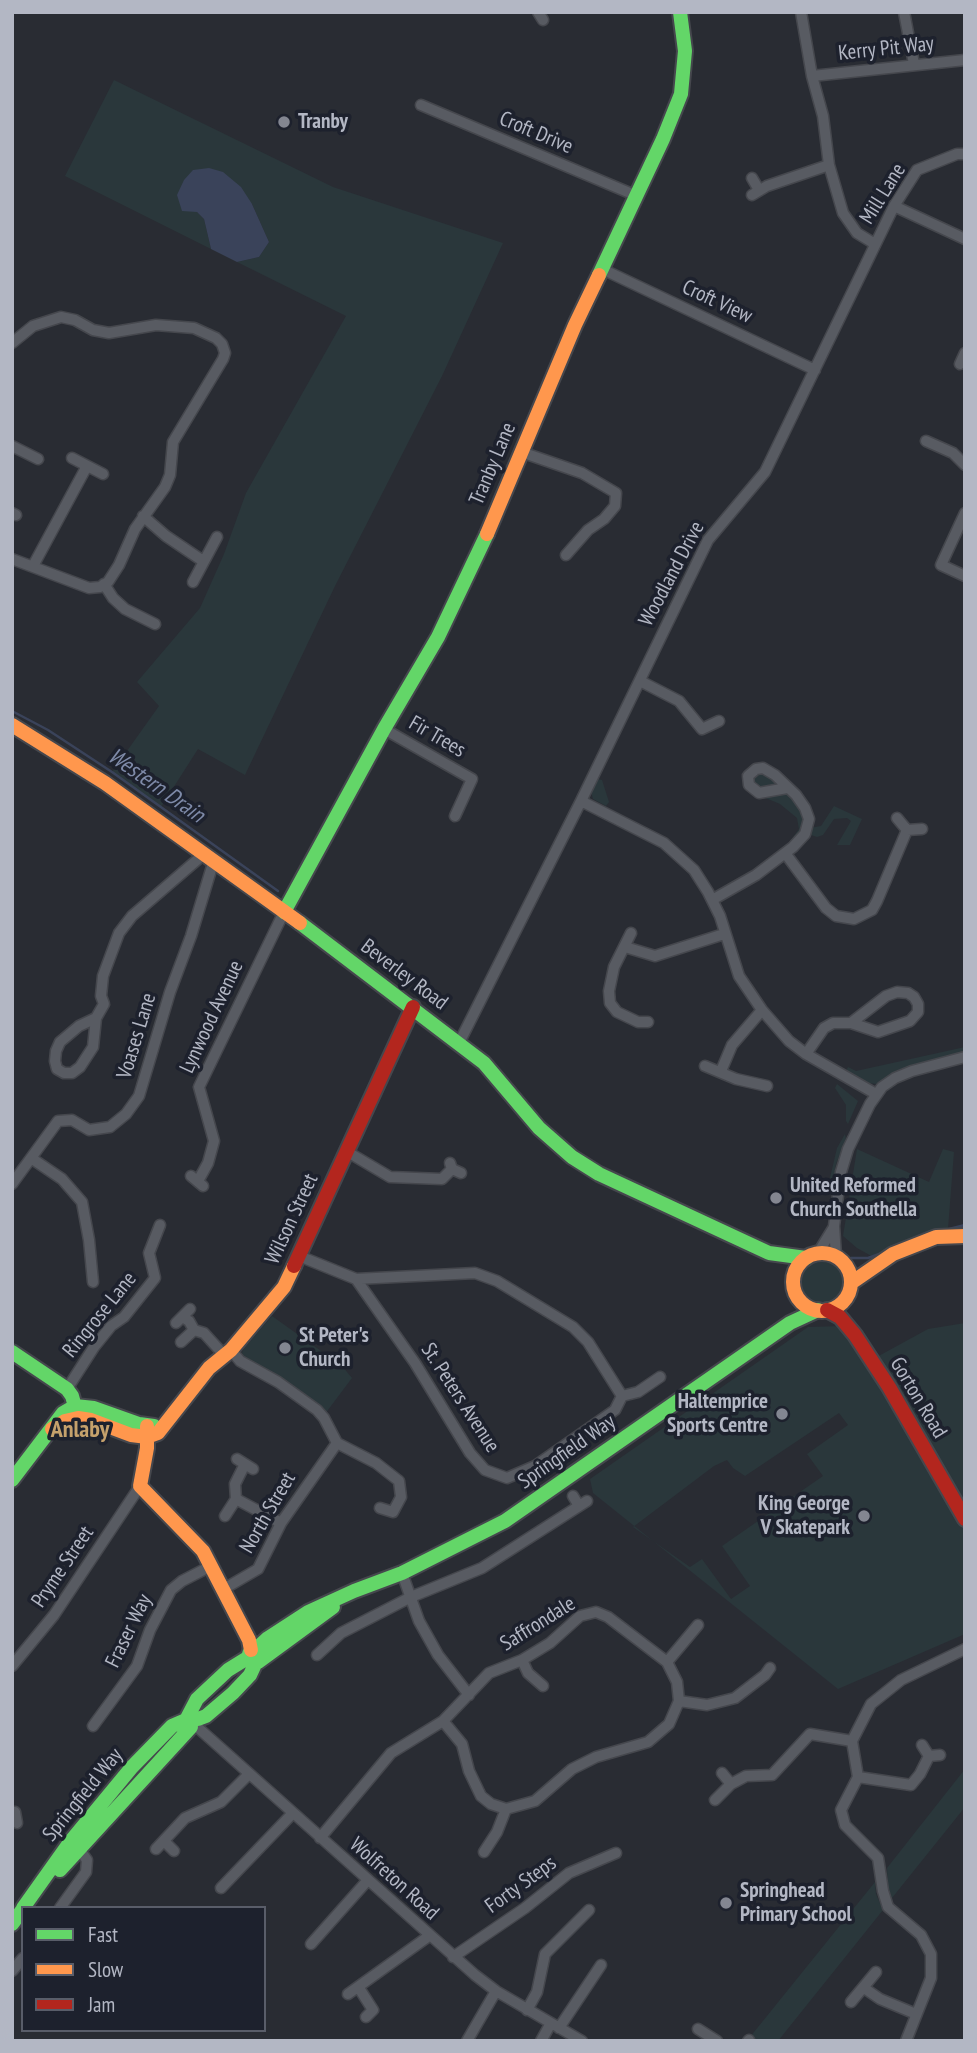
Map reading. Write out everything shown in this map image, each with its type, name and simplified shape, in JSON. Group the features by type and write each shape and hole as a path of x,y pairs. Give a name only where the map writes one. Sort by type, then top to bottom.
{"main road":[{"name":"Tranby Lane","path":"284,912 384,729 438,637 479,552 575,325 681,94 685,51 680,12"},
{"name":"Beverley Road","path":"12,725 105,783 413,1007 484,1063 538,1128 572,1157 599,1174 769,1253 794,1277"},
{"name":"Wilson Street","path":"77,1412 94,1408 147,1432 155,1426 169,1422 209,1368 228,1352 284,1287 413,1007"},
{"path":"796,1294 809,1307 822,1310 842,1303 849,1290 874,1265 936,1237 965,1236"},
{"name":"Beverley Road","path":"769,1253 812,1256"},
{"path":"790,1323 796,1294 796,1270 812,1256 874,1265"},
{"path":"841,1261 849,1290"},
{"name":"Gorton Road","path":"849,1290 855,1335"},
{"name":"Gorton Road","path":"822,1310 840,1317 855,1335 889,1387 965,1519"},
{"name":"Springfield Way","path":"26,1906 75,1845 192,1721 206,1716 250,1675 255,1655 354,1591 402,1573 505,1521 790,1323 822,1310"},
{"path":"12,1352 67,1388 77,1412 63,1413 12,1480"},
{"path":"147,1432 140,1486 197,1543 255,1655"}],"street":[{"path":"801,12 812,76 823,116 829,165 843,213 857,233 876,244"},
{"path":"904,12 914,64"},
{"name":"Kerry Pit Way","path":"812,76 965,60"},
{"name":"Croft Drive","path":"421,105 636,195"},
{"name":"Mill Lane","path":"876,244 894,206 917,170 957,154 965,154"},
{"path":"752,178 756,193 829,165"},
{"path":"894,206 965,239"},
{"name":"Woodland Drive","path":"459,1043 582,800 708,540 765,472 876,244"},
{"name":"Croft View","path":"602,269 815,370"},
{"path":"12,342 33,326 61,317 71,318 93,330 103,332 116,333 156,325 200,329 216,338 225,350 223,359 173,442 168,481 131,536 120,565 104,584 89,588 12,559"},
{"path":"926,441 953,453 965,465"},
{"path":"12,446 38,459"},
{"path":"521,452 582,473 616,493 615,506 604,519 588,530 566,555"},
{"path":"72,458 103,474"},
{"path":"33,566 87,466"},
{"path":"965,513 941,565 965,576"},
{"path":"143,516 166,536 203,561"},
{"path":"193,582 218,537"},
{"path":"104,584 113,598 125,608 155,624"},
{"path":"640,681 679,701 702,729 719,721"},
{"name":"Fir Trees","path":"384,729 472,779 456,816"},
{"path":"712,900 743,884 785,853 804,834 809,819 802,801 788,788"},
{"path":"582,800 664,843 694,870 712,900 739,975 762,1010 789,1041 806,1054 876,1094"},
{"path":"897,818 907,830"},
{"path":"907,830 922,829"},
{"path":"785,853 831,913 845,919 854,919 872,910 907,830"},
{"path":"96,1018 79,1026 60,1042 56,1051 57,1069 72,1073 80,1068 93,1046 96,1018 104,1004 101,996 103,976 119,933 132,916 209,857"},
{"name":"Voases Lane","path":"12,1184 58,1121 72,1120 89,1130 110,1127 126,1114 139,1096 170,992 191,936 209,857"},
{"name":"Lynwood Avenue","path":"197,1181 208,1163 214,1142 199,1087 284,912"},
{"path":"631,933 614,967 609,991 610,1003 617,1012 641,1025"},
{"path":"625,947 654,956 724,934"},
{"path":"806,1054 824,1028 833,1023 851,1023 878,1032 910,1021 918,1012 918,1003 908,993 897,992 886,996 851,1023"},
{"path":"720,1071 732,1045 762,1010"},
{"path":"841,1261 834,1226 843,1163 864,1112 886,1084 902,1074 965,1057"},
{"path":"705,1066 736,1079 767,1086"},
{"path":"346,1151 390,1177 442,1179 454,1169"},
{"path":"31,1158 62,1179 82,1202 89,1240 90,1277"},
{"name":"Ringrose Lane","path":"67,1388 94,1347 111,1326 124,1317 155,1278 149,1253 160,1224"},
{"path":"812,1256 834,1226"},
{"path":"299,1256 356,1279 475,1273 496,1281 573,1327 588,1342 622,1396 638,1392 660,1377"},
{"name":"St. Peters Avenue","path":"356,1279 415,1363 470,1452 485,1470 507,1478 535,1466 615,1410 622,1396"},
{"path":"183,1316 194,1330 204,1333 240,1361 285,1386 317,1410 337,1443 376,1463 400,1481 401,1497 393,1512 380,1508"},
{"path":"180,1342 194,1330"},
{"name":"North Street","path":"222,1590 258,1569 281,1523 337,1443"},
{"path":"225,1516 236,1499 235,1484 245,1464"},
{"name":"Pryme Street","path":"12,1666 54,1615 140,1486"},
{"name":"Springfield Way","path":"317,1655 341,1633 411,1597 482,1568 583,1503 573,1496"},
{"path":"236,1499 281,1523"},
{"name":"Fraser Way","path":"93,1726 137,1666 150,1630 171,1590 211,1566"},
{"path":"402,1573 419,1621 438,1655 469,1695"},
{"name":"Saffrondale","path":"320,1838 391,1753 443,1721 489,1673 522,1660 550,1643 580,1616 596,1612 608,1617 667,1662"},
{"path":"443,1721 461,1744 469,1771 481,1796 491,1804 506,1809 536,1801 572,1769 596,1757 648,1742 669,1724 679,1701 677,1682 667,1662 700,1624"},
{"path":"906,2041 931,1978 932,1954 921,1935 888,1907 878,1858 850,1831 842,1816 844,1802 858,1777 852,1741 871,1704 901,1680 965,1649"},
{"path":"522,1660 528,1672 543,1686"},
{"path":"679,1701 708,1705 735,1698 768,1671 774,1682"},
{"name":"Wolfreton Road","path":"192,1721 453,1956 496,1991 582,2041"},
{"path":"715,1800 731,1784 746,1776 774,1779 810,1734 852,1741"},
{"path":"858,1777 911,1784 934,1756 922,1745"},
{"path":"722,1773 731,1784"},
{"path":"156,1849 185,1818 221,1802 249,1774"},
{"path":"483,1854 497,1832 506,1809"},
{"path":"220,1888 293,1813"},
{"path":"164,1841 174,1851"},
{"path":"61,1906 86,1872 87,1860 75,1845"},
{"name":"Forty Steps","path":"453,1956 525,1908 569,1873 616,1853"},
{"path":"311,1944 367,1881"},
{"path":"527,2010 537,1992 545,1954 589,1910"},
{"path":"348,1994 429,1936"},
{"path":"541,2041 596,1966"},
{"path":"851,2002 876,1972"},
{"path":"359,1988 373,2010 366,2017"},
{"path":"864,1988 880,1999 916,2014"},
{"path":"467,2041 496,1991"},
{"path":"698,2029 717,2041"}],"shaded area":[{"path":"114,80 333,187 503,243 442,376 335,586 245,775 198,749 161,807 112,772 159,706 137,682 200,608 224,554 246,493 346,316 237,262 259,257 269,242 252,204 197,212 204,219 211,249 65,176"},
{"path":"763,771 776,780 777,785 761,790 754,786 752,776"},
{"path":"598,779 602,780 609,802 606,806 593,799 591,792"},
{"path":"788,793 799,804 805,820 803,830 792,843 791,840 799,829 797,818 780,804 761,796"},
{"path":"834,806 862,819 850,845 837,845 851,821 847,818 834,819 823,835 817,837 808,834 810,828 821,826"},
{"path":"965,1047 965,1055 876,1084 868,1083 846,1071 848,1067 856,1071"},
{"path":"837,1084 858,1101 848,1124 846,1105 835,1088"},
{"path":"845,1134 846,1139 836,1164 834,1179 829,1182 837,1148"},
{"path":"857,1149 929,1182 943,1149 954,1152 948,1229 936,1231 875,1258 843,1236"},
{"path":"822,1259 838,1266 845,1282 838,1298 822,1305 806,1298 799,1282 806,1266"},
{"path":"272,1316 342,1366 352,1378 325,1414 243,1357 245,1347"},
{"path":"965,1323 965,1634 838,1689 653,1541 690,1567 702,1559 731,1599 750,1586 722,1546 823,1476 807,1454 848,1425 839,1413 745,1476 727,1460 714,1466 634,1526 593,1493 590,1479 808,1327 843,1326 864,1364 928,1329"},
{"path":"965,1769 965,1807 892,1898 888,1887 887,1868"},
{"path":"875,1882 876,1894 883,1910 778,2041 753,2041 750,2037"}],"water":[{"path":"209,168 223,172 241,187 252,204 269,242 259,257 237,262 211,249 204,219 197,212 182,211 177,195 184,180 193,170"}],"waterway":[{"name":"Western Drain","path":"12,711 48,730 112,772 278,891"},
{"path":"941,1231 965,1225"},
{"path":"851,1258 868,1258 882,1253"}],"traffic: fast":[{"path":"599,275 663,139 681,94 685,51 680,12"},
{"path":"284,912 384,729 438,637 487,534"},
{"path":"300,923 484,1063 539,1128 572,1157 599,1174 769,1253 806,1258"},
{"path":"256,1649 308,1612 402,1573 505,1521 790,1323 818,1310"},
{"path":"12,1352 67,1389 77,1414"},
{"path":"12,1480 63,1413 75,1406 94,1408 139,1424 154,1426"},
{"path":"262,1657 262,1653 256,1649 249,1654 251,1660 258,1662 333,1607"},
{"path":"186,1720 197,1699 228,1670 249,1657"},
{"path":"198,1719 206,1716 233,1693 250,1675 256,1662"},
{"path":"24,1906 70,1842 132,1767 172,1726 186,1720"},
{"path":"60,1870 191,1727"},
{"path":"12,1924 21,1912"}],"traffic: slow":[{"path":"487,534 575,325 599,275"},
{"path":"12,725 105,783 300,923"},
{"path":"851,1283 893,1254 936,1237 965,1236"},
{"path":"822,1253 838,1258 846,1266 851,1282 846,1298 838,1306 822,1311 806,1306 798,1298 793,1282 798,1266 806,1258 822,1253"},
{"path":"52,1429 65,1421 78,1418 131,1435 147,1437 158,1433 209,1368 231,1350 284,1287 294,1266"},
{"path":"147,1426 147,1448 140,1486 203,1551 249,1640 251,1650"}],"traffic: jam":[{"path":"294,1266 413,1007"},
{"path":"827,1310 840,1317 855,1335 889,1387 965,1519"}],"place":[{"name":"Tranby","path":"284,122"},
{"name":"United Reformed Church Southella","path":"776,1198"},
{"name":"St Peter's Church","path":"285,1348"},
{"name":"Haltemprice Sports Centre","path":"782,1414"},
{"name":"King George V Skatepark","path":"864,1516"},
{"name":"Springhead Primary School","path":"726,1903"}],"district":[{"name":"Anlaby","path":"80,1430"}]}
